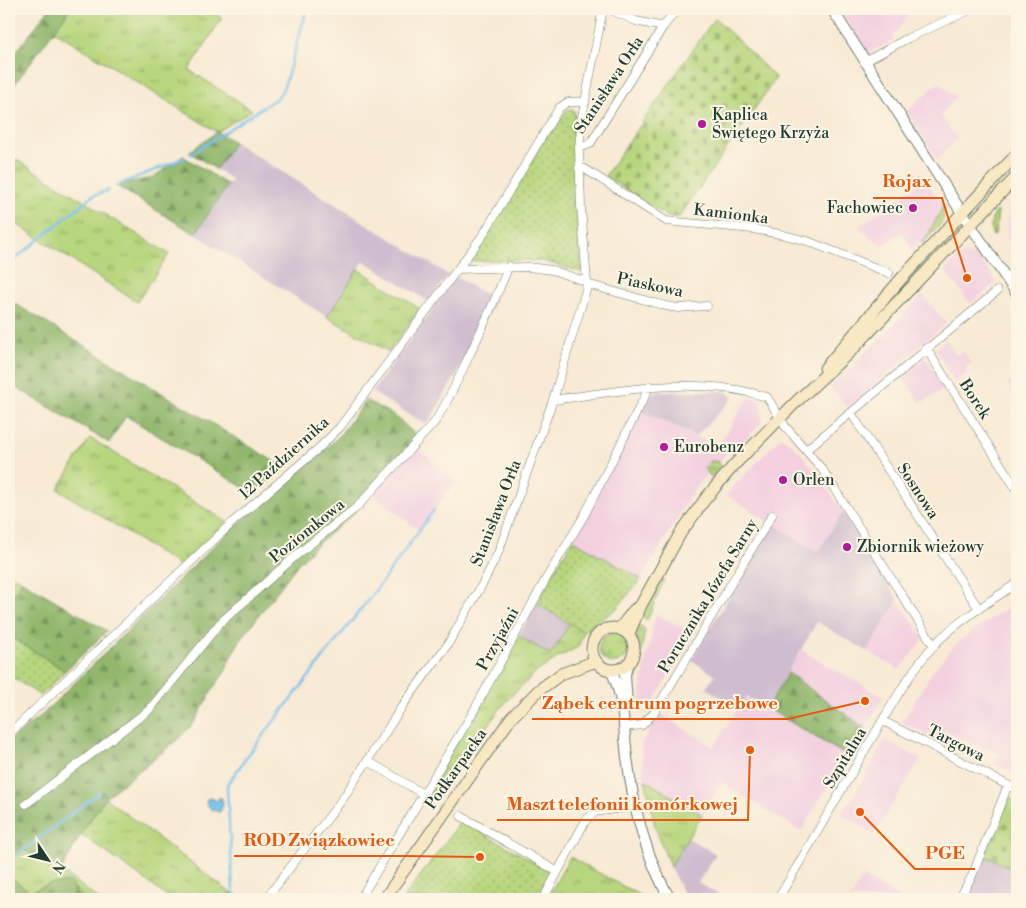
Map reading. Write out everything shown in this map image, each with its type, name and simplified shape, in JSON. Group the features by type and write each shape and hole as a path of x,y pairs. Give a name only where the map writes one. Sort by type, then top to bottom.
{"main road":[{"path":"624,631 642,604 680,534 706,498 735,464 805,393 901,279 1017,154"},
{"path":"805,393 842,360 1017,176"},
{"path":"613,627 624,631 635,646 635,654 627,666 617,670 605,669 594,657 595,638 599,632 613,627"},
{"name":"Podkarpacka","path":"384,899 511,718 539,690 569,670 573,664 594,657"}],"street":[{"name":"Stanisława Orła","path":"266,899 344,797 403,705 448,644 498,553 553,400 587,283 579,148 585,102 603,9"},
{"path":"609,9 636,21 663,27"},
{"name":"Stanisława Orła","path":"579,148 590,144 663,27 677,9"},
{"path":"832,9 962,213 1017,294"},
{"path":"864,62 908,38 972,9"},
{"name":"12 Października","path":"9,734 234,521 333,435 483,235 558,108 568,102 585,102"},
{"name":"Kamionka","path":"579,168 585,169 666,221 753,229 780,234 807,241 889,273"},
{"path":"458,269 509,266"},
{"name":"Piaskowa","path":"509,266 552,270 587,283 672,307 707,306"},
{"name":"Poziomkowa","path":"26,804 149,710 220,623 299,553 357,507 430,428 443,409 459,378 509,266"},
{"path":"806,450 926,348 997,291"},
{"name":"Borek","path":"926,348 1017,490"},
{"path":"553,400 650,386 721,387 767,398 780,419 822,469 934,646"},
{"name":"Przyjaźni","path":"360,899 472,714 547,576 584,516 650,386"},
{"name":"Sosnowa","path":"851,413 979,609"},
{"name":"Porucznika Józefa Sarny","path":"625,727 642,725 654,713 772,515"},
{"name":"Szpitalna","path":"778,899 916,668 945,635 1017,583"},
{"path":"625,727 627,714 625,675 627,666"},
{"path":"611,670 619,689 625,727 628,770 635,806 648,852 670,899"},
{"name":"Targowa","path":"883,721 1017,790"},
{"path":"368,761 423,794"},
{"path":"959,899 972,876 1008,785"},
{"path":"543,899 586,820 595,812 635,806"},
{"path":"461,816 558,872"}],"shaded area":[{"path":"840,9 913,9 893,36 894,40 868,53"},
{"path":"939,83 956,97 941,115 957,139 937,160 906,111"},
{"path":"234,142 449,275 428,301 364,261 327,317 195,234 232,180 216,169"},
{"path":"927,178 944,208 941,222 913,251 902,232 882,246 858,227"},
{"path":"1017,205 1017,255 1007,236 1010,215"},
{"path":"963,253 973,255 982,261 996,283 970,303 944,270"},
{"path":"456,277 495,300 466,357 430,420 425,424 372,392"},
{"path":"922,295 947,323 848,407 829,386 887,332"},
{"path":"946,339 956,355 963,351 972,364 965,368 968,373 955,381 935,349"},
{"path":"925,358 945,388 921,403 902,377"},
{"path":"1017,377 1017,398 1008,384"},
{"path":"657,392 727,392 733,398 696,436 642,411 652,394"},
{"path":"748,398 761,401 762,422 735,450 731,448 697,485 641,579 573,540 642,411 718,447"},
{"path":"782,436 802,454 843,511 818,552 726,495"},
{"path":"416,447 456,482 418,530 374,494"},
{"path":"843,511 898,600 867,651 817,622 767,708 746,696 738,708 706,688 715,675 691,660 773,524 818,552"},
{"path":"898,600 924,639 899,670 867,651"},
{"path":"1017,601 1017,775 994,764 999,754 985,747 983,749 945,730 941,738 934,734 932,737 902,722 933,671 951,649 966,636"},
{"path":"537,604 570,623 551,655 518,636"},
{"path":"656,614 693,634 649,709 639,704"},
{"path":"801,650 883,697 865,728 788,673"},
{"path":"745,696 847,756 801,831 722,783 702,815 645,780 641,746 660,714 714,747"},
{"path":"885,740 921,759 874,834 841,814 867,774"},
{"path":"688,838 716,854 698,883 728,899 686,899 670,867"},
{"path":"985,856 1017,871 1017,899 965,899"},
{"path":"863,877 902,899 850,899"}],"green space":[{"path":"49,9 70,9 9,92 9,61"},
{"path":"70,9 207,9 222,18 189,70 252,110 217,132 53,30"},
{"path":"715,18 776,78 679,217 668,217 605,176"},
{"path":"567,110 575,112 573,134 576,134 575,172 582,272 543,261 471,261 549,131 552,131"},
{"path":"217,132 234,142 216,169 189,152"},
{"path":"9,155 169,254 137,302 9,219"},
{"path":"183,156 228,185 195,234 115,185 152,178"},
{"path":"942,203 944,209 944,215 940,225 923,243 921,242 929,233 943,207"},
{"path":"997,211 995,235 993,236 991,223"},
{"path":"358,269 420,309 389,352 327,317"},
{"path":"9,300 285,468 254,494 126,416 109,443 9,383"},
{"path":"366,400 396,417 418,437 354,513 314,547 297,565 241,639 230,658 225,672 214,687 194,723 176,741 105,798 81,834 61,871 21,848 9,855 9,740 40,717 225,535 326,449 340,435"},
{"path":"90,438 227,522 180,566 58,489"},
{"path":"711,461 719,462 721,465 711,477 704,468"},
{"path":"573,540 641,579 616,609 584,632 537,604"},
{"path":"9,573 22,581 9,601"},
{"path":"664,580 648,618 646,620 642,618 661,581"},
{"path":"22,581 107,631 65,671 9,636 9,601"},
{"path":"570,623 584,632 578,647 535,673 511,696 437,798 428,793 518,636 551,655"},
{"path":"638,625 645,630 637,675 636,678 628,679 631,667 638,656 636,632"},
{"path":"614,633 625,637 629,648 625,659 614,663 603,659 599,648 603,637"},
{"path":"9,636 65,671 41,696 9,675"},
{"path":"788,673 865,728 847,756 767,708"},
{"path":"645,780 702,815 670,867 655,826"},
{"path":"105,798 239,899 171,899 81,834"},
{"path":"1010,798 1017,802 1017,871 985,856 1002,812"},
{"path":"461,821 552,872 536,899 403,899"},
{"path":"21,848 61,871 99,899 82,899 71,883 50,884 30,892 9,876 9,855"},
{"path":"570,857 646,899 547,899"},
{"path":"9,876 30,892 50,884 71,883 82,899 9,899"}],"water":[{"path":"208,798 216,801 219,800 218,798 222,798 223,805 220,812 209,807 206,801"}],"waterway":[{"path":"191,154 277,98 286,81 307,9"},
{"path":"118,185 184,158"},
{"path":"9,264 92,196 109,190"},
{"path":"240,899 233,892 227,785 248,755 382,582 434,510"},
{"path":"9,861 100,792"}],"place":[{"name":"Kaplica Świętego Krzyża","path":"702,124"},
{"name":"Fachowiec","path":"913,208"},
{"name":"Rojax","path":"967,278"},
{"name":"Eurobenz","path":"664,447"},
{"name":"Orlen","path":"783,480"},
{"name":"Zbiornik wieżowy","path":"847,547"},
{"name":"Ząbek centrum pogrzebowe","path":"865,701"},
{"name":"Maszt telefonii komórkowej","path":"750,750"},
{"name":"PGE","path":"860,812"},
{"name":"ROD Związkowiec","path":"480,857"}]}
